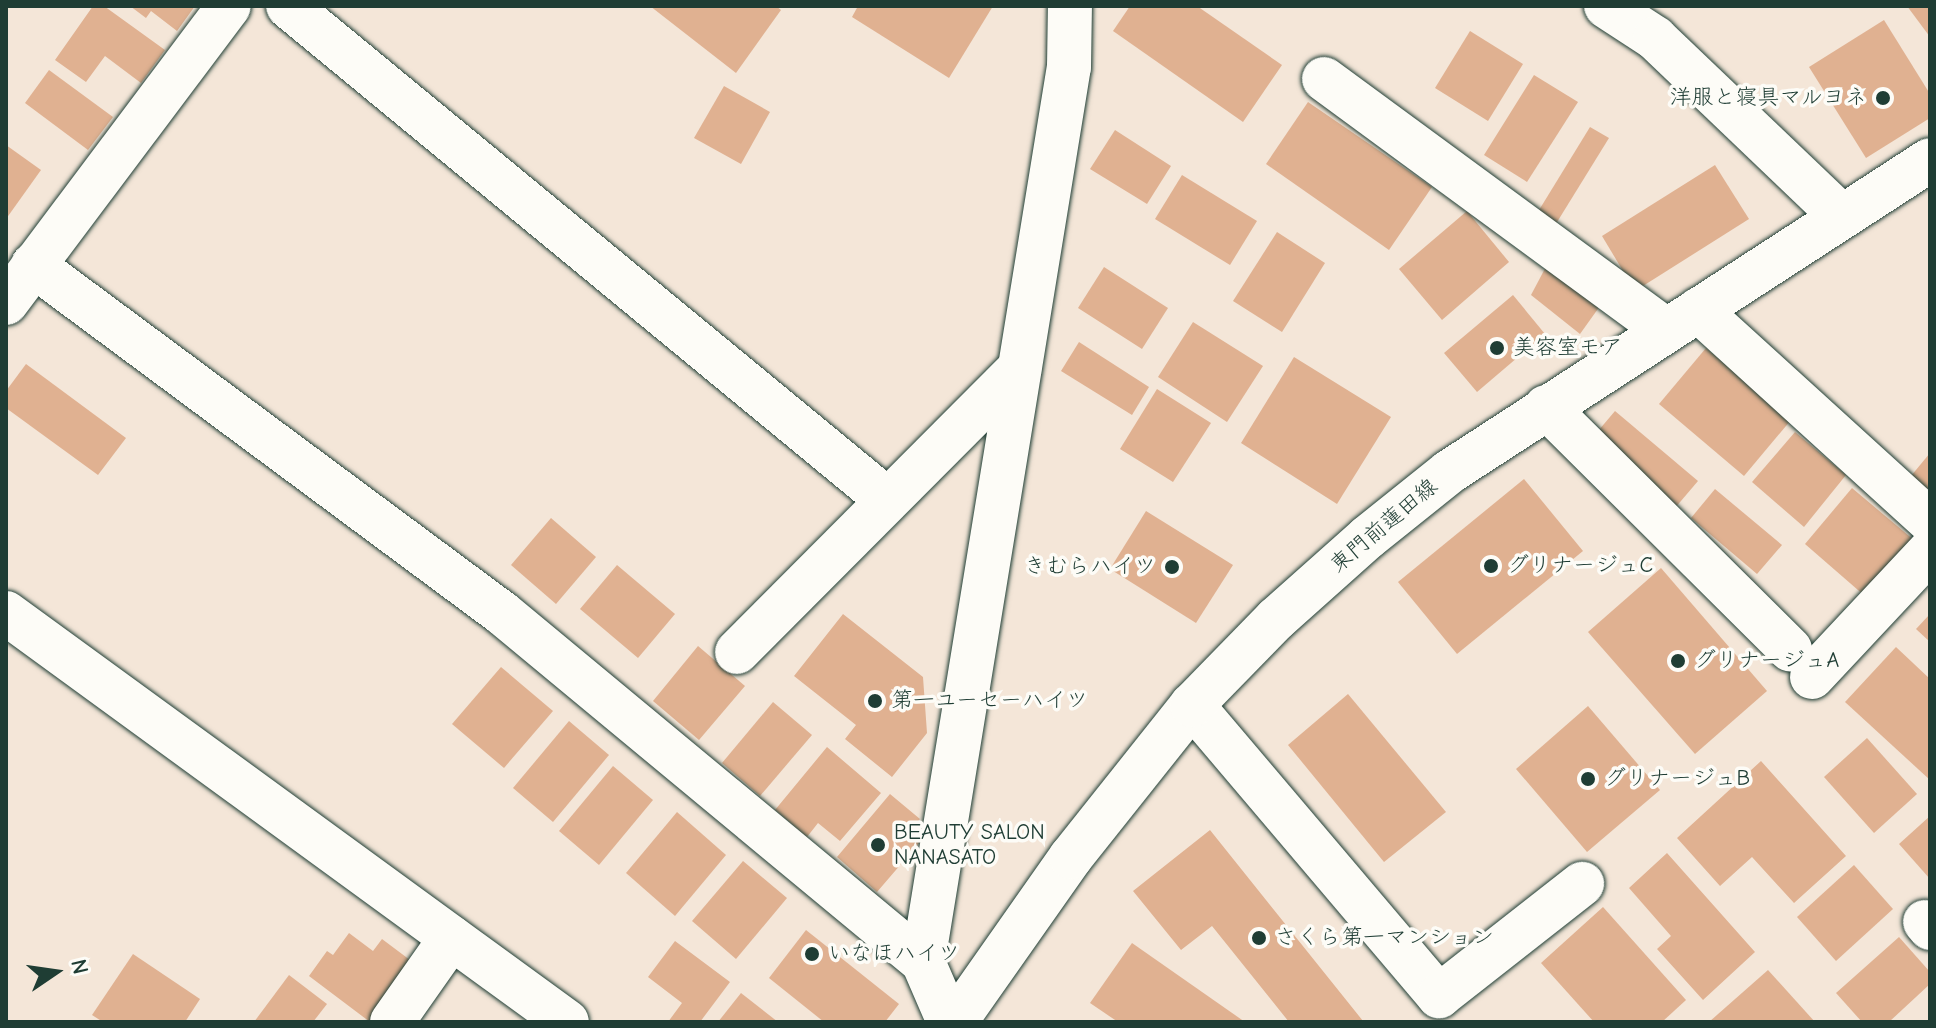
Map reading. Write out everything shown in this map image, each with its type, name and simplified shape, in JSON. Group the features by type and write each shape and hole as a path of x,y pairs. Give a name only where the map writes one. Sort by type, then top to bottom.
{"street":[{"path":"6,303 229,6"},
{"path":"288,6 885,498"},
{"path":"923,962 1069,67 1070,6"},
{"path":"1606,6 1655,38 1841,216"},
{"path":"1324,79 1682,320 1930,521"},
{"name":"東門前蓮田線","path":"952,1022 1071,857 1192,705 1276,619 1368,537 1449,472 1930,160"},
{"path":"33,265 502,613 923,962 952,1022"},
{"path":"737,652 885,498 1019,369"},
{"path":"1546,407 1801,663 1930,551"},
{"path":"6,613 567,1022"},
{"path":"1192,705 1439,996 1582,884"},
{"path":"392,1022 451,938"}],"building":[{"path":"93,6 104,6 165,50 141,83 105,56 86,82 55,60"},
{"path":"130,6 195,6 177,31 151,11 146,18"},
{"path":"650,6 776,6 781,10 736,73"},
{"path":"858,6 993,6 949,78 852,17"},
{"path":"1130,6 1197,6 1282,65 1243,122 1113,31"},
{"path":"1907,6 1930,6 1930,37"},
{"path":"1884,20 1930,94 1930,118 1866,158 1809,67"},
{"path":"1470,31 1523,64 1488,121 1435,88"},
{"path":"49,70 113,117 88,150 25,103"},
{"path":"1534,75 1578,102 1527,182 1484,155"},
{"path":"724,86 770,112 741,164 694,138"},
{"path":"1308,102 1432,187 1389,250 1266,164"},
{"path":"1590,127 1609,138 1554,227 1536,215"},
{"path":"1115,130 1171,166 1147,204 1090,169"},
{"path":"6,145 41,170 6,219"},
{"path":"1715,165 1749,219 1635,291 1602,236"},
{"path":"1182,175 1257,221 1230,265 1155,219"},
{"path":"1467,211 1509,262 1442,320 1399,269"},
{"path":"1277,232 1325,263 1282,332 1233,301"},
{"path":"1549,261 1600,306 1580,334 1531,295"},
{"path":"1104,267 1168,308 1142,349 1078,308"},
{"path":"1513,295 1545,334 1477,392 1444,353"},
{"path":"1193,322 1263,366 1227,422 1158,377"},
{"path":"1079,342 1149,387 1132,415 1061,371"},
{"path":"1706,348 1791,420 1744,476 1659,404"},
{"path":"1294,357 1391,417 1337,504 1241,443"},
{"path":"26,364 126,438 98,475 6,408 6,391"},
{"path":"1157,389 1211,423 1173,482 1120,449"},
{"path":"1615,411 1698,481 1675,508 1593,437"},
{"path":"1795,432 1846,475 1804,527 1752,482"},
{"path":"1930,453 1930,491 1911,476"},
{"name":"グリナージュC","path":"1524,479 1583,551 1457,654 1398,582"},
{"path":"1852,488 1915,541 1866,597 1805,544"},
{"path":"1715,489 1782,545 1757,574 1691,518"},
{"name":"きむらハイツ","path":"1146,511 1233,565 1196,623 1110,569"},
{"path":"551,518 596,557 556,604 511,565"},
{"path":"617,565 675,614 638,658 580,609"},
{"name":"グリナージュA","path":"1661,568 1767,691 1695,754 1588,632"},
{"name":"第一ユーセーハイツ","path":"843,614 923,677 927,733 892,777 845,739 856,725 794,676"},
{"path":"1930,614 1930,642 1916,629"},
{"path":"698,646 745,686 699,740 653,701"},
{"path":"1896,647 1930,679 1930,780 1845,702"},
{"path":"501,667 553,711 504,768 452,724"},
{"path":"1348,694 1446,812 1384,862 1288,745"},
{"path":"773,702 812,735 760,796 722,763"},
{"name":"グリナージュB","path":"1588,706 1660,790 1587,852 1516,769"},
{"path":"569,721 609,755 553,822 513,788"},
{"path":"1867,738 1917,794 1874,833 1824,777"},
{"path":"827,747 881,793 840,841 818,823 807,837 775,810"},
{"path":"1761,761 1846,856 1794,903 1752,857 1720,886 1677,838"},
{"path":"613,766 653,800 599,865 559,831"},
{"path":"890,794 920,819 909,831 920,842 877,892 837,857"},
{"path":"677,812 726,855 675,916 626,873"},
{"path":"1930,816 1930,879 1899,844"},
{"name":"さくら第一マンション","path":"1210,830 1363,1021 1289,1022 1212,926 1181,950 1133,891"},
{"path":"1667,853 1755,952 1703,1000 1657,949 1671,936 1629,888"},
{"path":"743,861 787,898 736,959 692,921"},
{"path":"1854,865 1893,909 1836,961 1797,917"},
{"path":"1603,907 1686,1000 1662,1022 1594,1022 1541,963"},
{"name":"いなほハイツ","path":"806,930 899,1004 885,1022 824,1022 769,978"},
{"path":"349,933 373,951 382,939 414,963 370,1022 309,976 327,951 333,955"},
{"path":"1899,937 1930,972 1930,984 1889,1022 1862,1022 1836,993"},
{"path":"675,941 730,982 700,1022 668,1022 682,1003 648,977"},
{"path":"1132,943 1245,1022 1118,1022 1090,1003"},
{"path":"133,954 200,999 185,1022 103,1022 92,1015"},
{"path":"1768,970 1815,1022 1709,1022"},
{"path":"289,975 327,1004 313,1022 254,1022"},
{"path":"741,993 778,1022 718,1022"}],"place":[{"name":"洋服と寝具マルヨネ","path":"1883,98"},
{"name":"美容室モア","path":"1497,348"},
{"name":"グリナージュC","path":"1491,566"},
{"name":"きむらハイツ","path":"1172,567"},
{"name":"グリナージュA","path":"1678,661"},
{"name":"第一ユーセーハイツ","path":"875,701"},
{"name":"グリナージュB","path":"1588,779"},
{"name":"BEAUTY SALON NANASATO","path":"878,845"},
{"name":"さくら第一マンション","path":"1259,938"},
{"name":"いなほハイツ","path":"812,954"}]}
